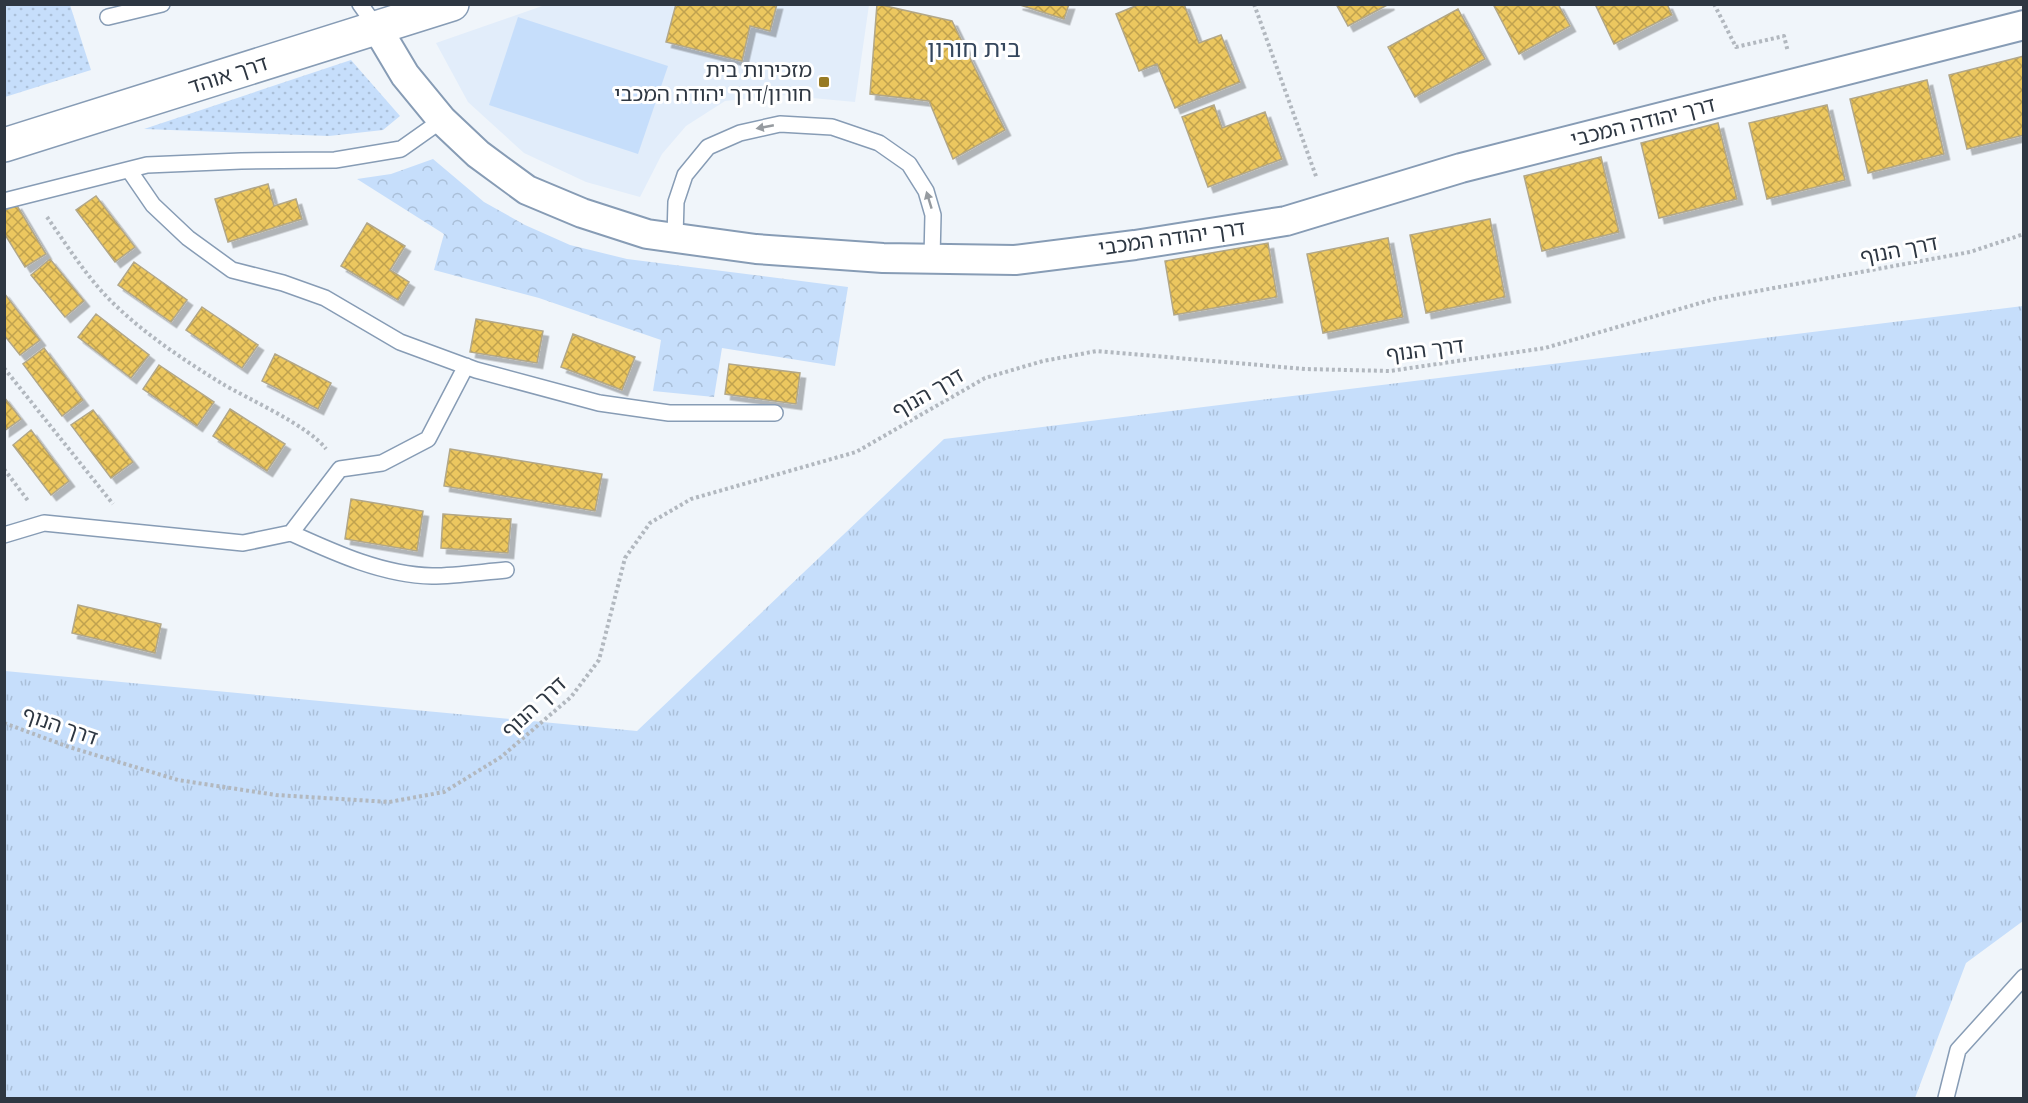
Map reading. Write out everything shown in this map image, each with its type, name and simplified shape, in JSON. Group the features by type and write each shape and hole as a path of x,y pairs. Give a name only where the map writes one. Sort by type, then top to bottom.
{"street":[{"name":"דרך אוהד","path":"4,145 368,16 452,4"},
{"name":"דרך יהודה המכבי","path":"368,16 405,75 442,120 478,154 527,190 582,213 647,234 756,249 883,258 1015,260 1135,245 1286,221 1461,168 2024,25"}],"lane":[{"path":"108,17 162,4"},
{"path":"4,201 147,165 335,160 401,149 442,120"},
{"path":"675,237 676,202 685,175 708,147 740,133 780,124 832,127 879,142 909,164 926,191 933,215 932,258"},
{"path":"129,170 153,205 188,238 232,270 283,283 326,298 400,342 466,366 599,403 669,413 775,413"},
{"path":"291,533 340,469 382,462 428,439 466,366"},
{"path":"4,535 44,523 243,543 291,533 340,556 399,572 432,576 507,570"},
{"path":"1946,1098 1958,1050 2024,977"}],"path":[{"path":"1254,4 1328,208"},
{"path":"1714,4 1736,47 1784,36 1796,83"},
{"path":"31,194 78,262 114,304 168,349 321,443 340,469"},
{"name":"דרך הנוף","path":"4,723 69,747 167,777 211,785 276,795 389,802 444,792 501,758 571,697 599,660 624,558 650,523 691,499 856,452 985,378 1043,361 1097,351 1305,369 1390,371 1545,348 1714,299 1970,252 2024,234"},
{"path":"4,368 135,532"},
{"path":"4,469 44,523"}],"shaded area":[{"path":"545,5 869,5 855,102 780,95 725,101 686,126 662,154 640,197 586,182 524,153 468,102 436,43"}],"green space":[{"path":"5,4 70,5 91,70 5,97"},
{"path":"518,17 668,66 638,154 489,105"},
{"path":"351,60 400,116 383,130 329,136 144,129"},
{"path":"433,159 484,202 525,225 570,245 627,259 848,287 835,366 722,348 714,397 653,391 661,340 539,298 434,270 444,234 357,179 391,174"},
{"path":"2023,306 2023,921 1966,963 1915,1098 5,1098 5,671 637,731 944,439"}],"building":[{"path":"676,4 777,4 770,31 750,26 742,61 666,42"},
{"path":"877,4 952,21 1005,130 953,159 929,101 870,94"},
{"path":"1017,4 1069,4 1064,19"},
{"path":"1140,4 1184,4 1199,43 1221,35 1240,82 1175,108 1157,64 1139,71 1116,14"},
{"path":"1336,4 1389,4 1348,26"},
{"path":"1493,4 1558,4 1570,26 1519,54"},
{"path":"1595,4 1667,4 1672,15 1614,44"},
{"path":"1458,9 1485,59 1415,97 1388,47"},
{"path":"2024,56 2024,135 1967,149 1949,75"},
{"path":"1927,80 1944,154 1868,173 1850,99"},
{"path":"1214,105 1222,128 1265,112 1282,159 1208,187 1182,117"},
{"path":"1827,105 1845,180 1767,199 1749,123"},
{"path":"1718,123 1737,199 1659,218 1641,143"},
{"path":"1601,157 1619,232 1542,251 1524,176"},
{"path":"268,184 274,206 296,199 302,219 228,242 215,199"},
{"path":"96,196 135,247 115,262 76,210"},
{"path":"16,204 46,254 25,267 4,233 4,211"},
{"path":"1490,219 1505,297 1426,313 1410,235"},
{"path":"367,223 405,246 390,270 409,282 398,300 341,266"},
{"path":"1388,238 1403,317 1323,333 1307,254"},
{"path":"1268,243 1277,297 1174,315 1165,261"},
{"path":"50,259 84,301 65,317 31,275"},
{"path":"134,262 187,300 171,322 118,285"},
{"path":"4,293 40,340 20,355 4,335"},
{"path":"202,307 258,345 242,368 186,330"},
{"path":"96,314 149,355 131,378 78,337"},
{"path":"476,319 543,331 537,363 470,352"},
{"path":"573,334 635,357 622,390 561,367"},
{"path":"44,348 83,400 62,416 23,364"},
{"path":"275,354 331,383 318,409 262,381"},
{"path":"729,364 800,373 796,404 725,394"},
{"path":"159,365 214,402 197,426 143,389"},
{"path":"4,397 21,419 4,431"},
{"path":"230,409 285,444 267,471 213,436"},
{"path":"93,410 133,462 111,478 71,425"},
{"path":"31,430 69,481 51,495 13,445"},
{"path":"450,449 602,474 595,511 444,486"},
{"path":"351,499 423,511 417,551 345,539"},
{"path":"443,514 511,519 508,553 441,548"},
{"path":"78,605 161,624 155,653 72,633"}],"place":[{"name":"מזכירות בית חורון/דרך יהודה המכבי","path":"824,82"}],"district":[{"name":"בית חורון","path":"974,49"}]}
